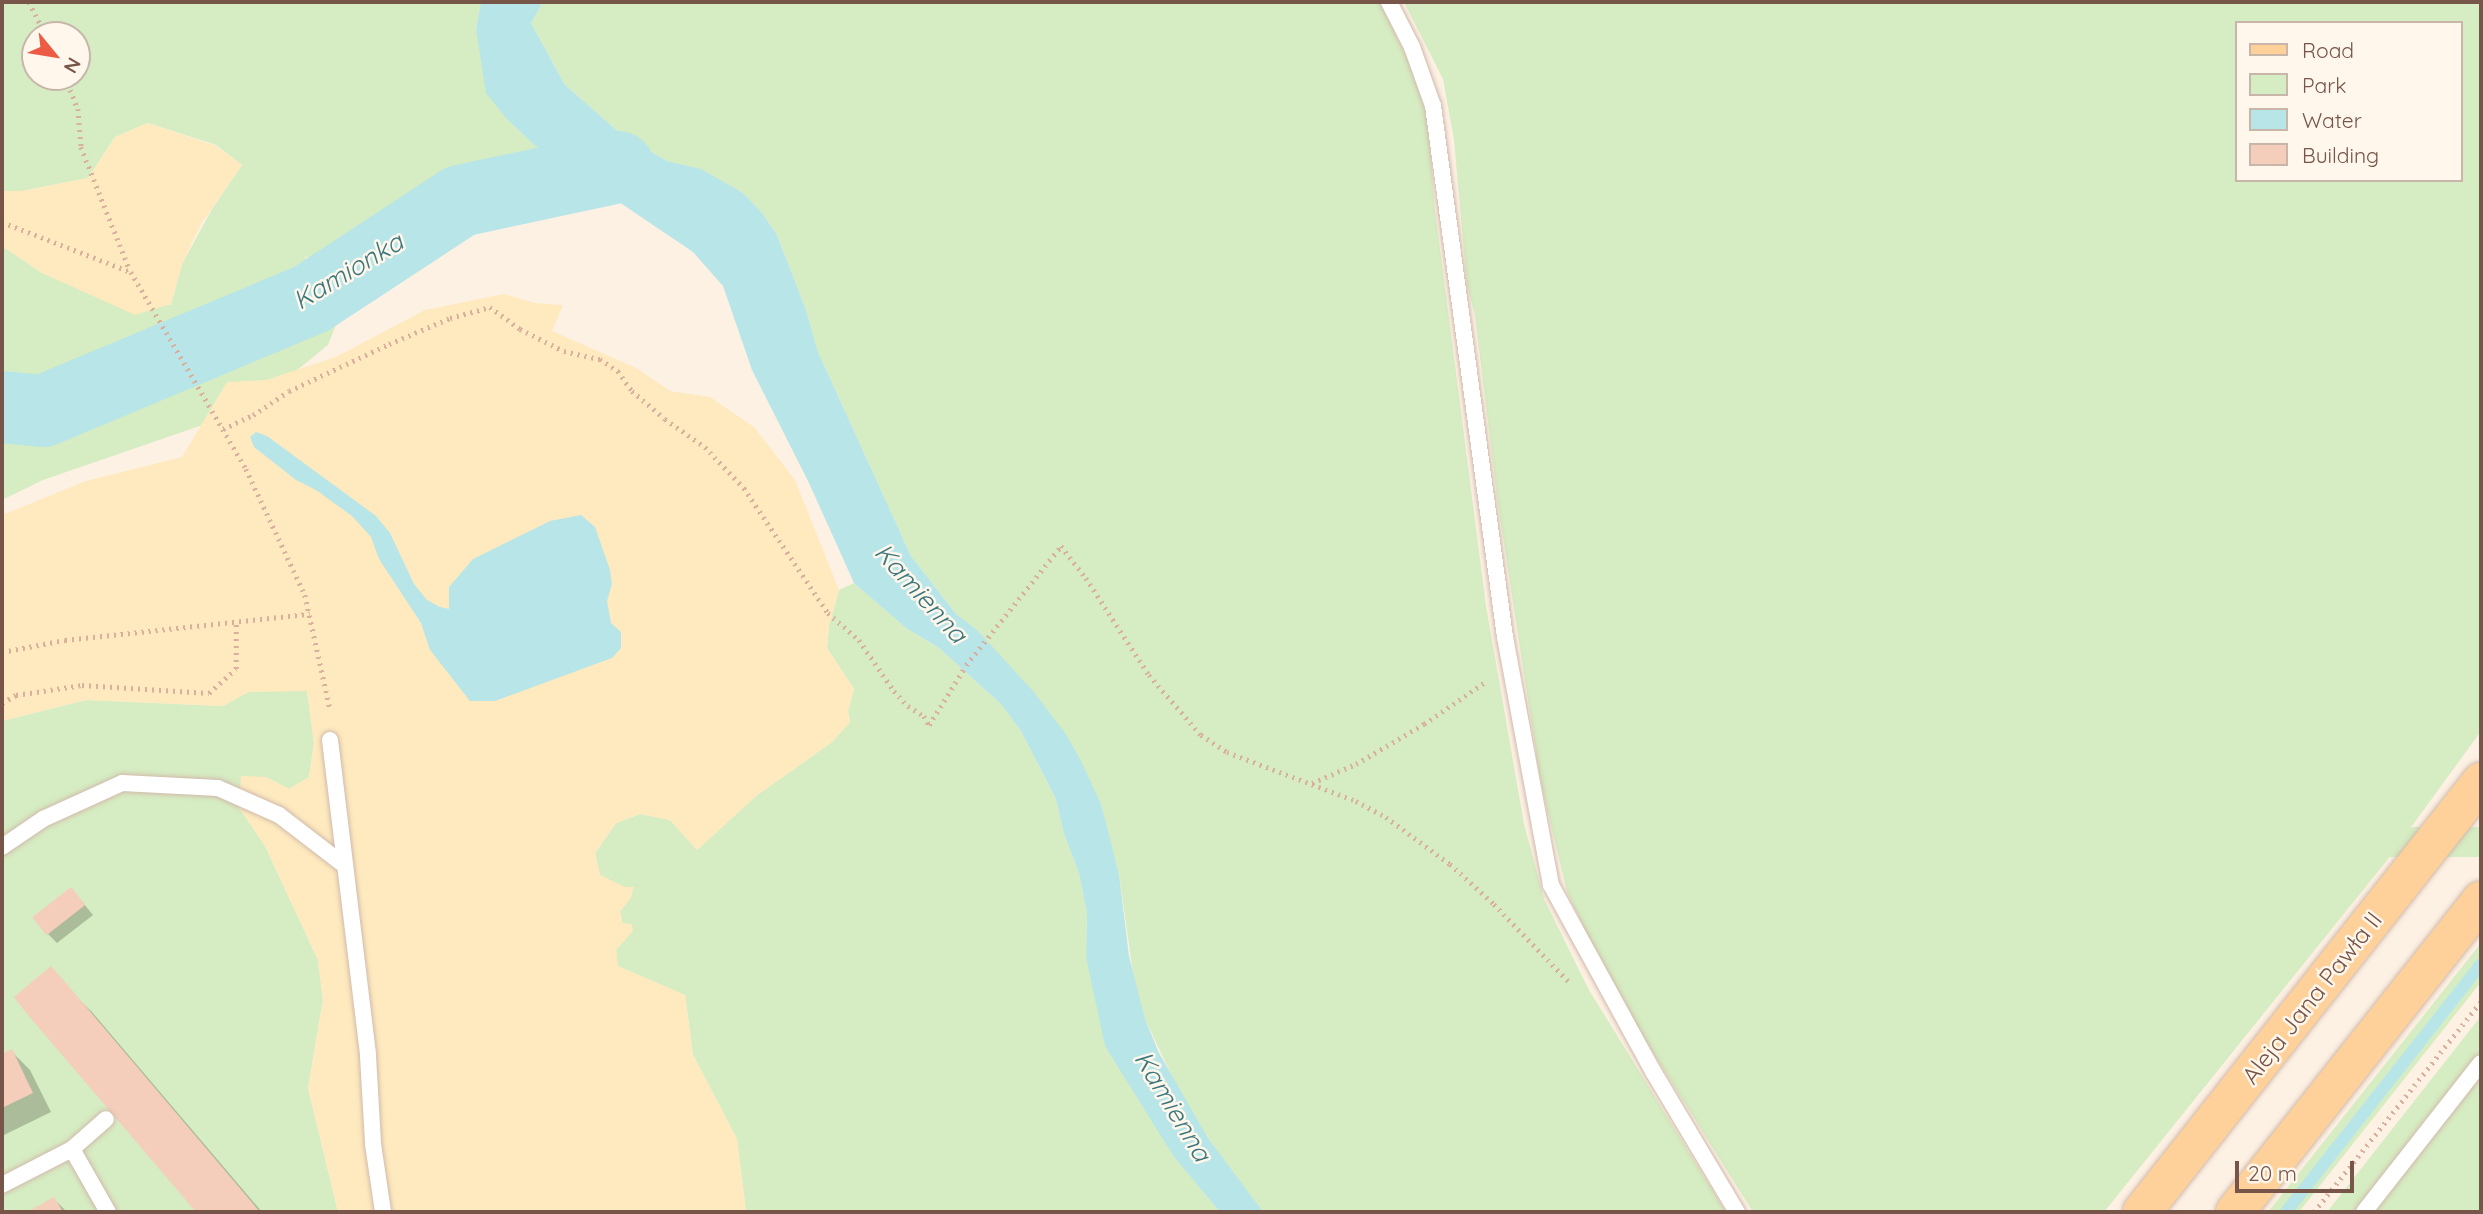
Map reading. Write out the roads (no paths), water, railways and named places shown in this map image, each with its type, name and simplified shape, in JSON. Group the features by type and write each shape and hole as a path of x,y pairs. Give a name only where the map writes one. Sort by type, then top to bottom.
{"main road":[{"name":"Aleja Jana Pawła II","path":"2142,1212 2481,782"},
{"path":"2235,1212 2481,900"}],"lane":[{"path":"1389,2 1412,47 1433,106 1509,660 1550,885 1654,1073 1737,1212"},
{"path":"330,740 368,1056 373,1144 383,1212"},
{"path":"2,847 43,819 122,783 136,783 218,788 279,815 344,865"},
{"path":"2364,1212 2481,1063"},
{"path":"2,1185 72,1149 106,1119"},
{"path":"72,1149 108,1212"}],"water":[{"name":"Kamienna","path":"481,2 543,2 531,23 565,85 620,133 667,161 701,169 743,193 762,213 777,235 806,310 818,352 911,556 956,614 977,630 1033,691 1065,733 1080,759 1101,804 1110,838 1119,875 1129,956 1145,1019 1159,1053 1208,1138 1263,1212 1220,1212 1174,1157 1105,1046 1086,957 1087,914 1079,873 1064,834 1056,799 1021,731 1001,704 939,648 906,628 854,583 809,483 752,370 723,286 693,252 533,144 506,118 486,93 476,29"},
{"path":"256,432 267,436 376,516 390,533 414,584 427,600 440,607 449,609 449,587 473,559 550,521 581,515 595,527 610,570 612,584 607,601 611,623 621,632 621,648 612,658 495,701 470,701 430,650 421,623 379,559 371,537 352,516 316,490 296,480 254,447 250,437"}],"waterway":[{"name":"Kamionka","path":"2,407 43,411 311,299 460,201 618,167"},
{"path":"2286,1212 2481,964"}]}
